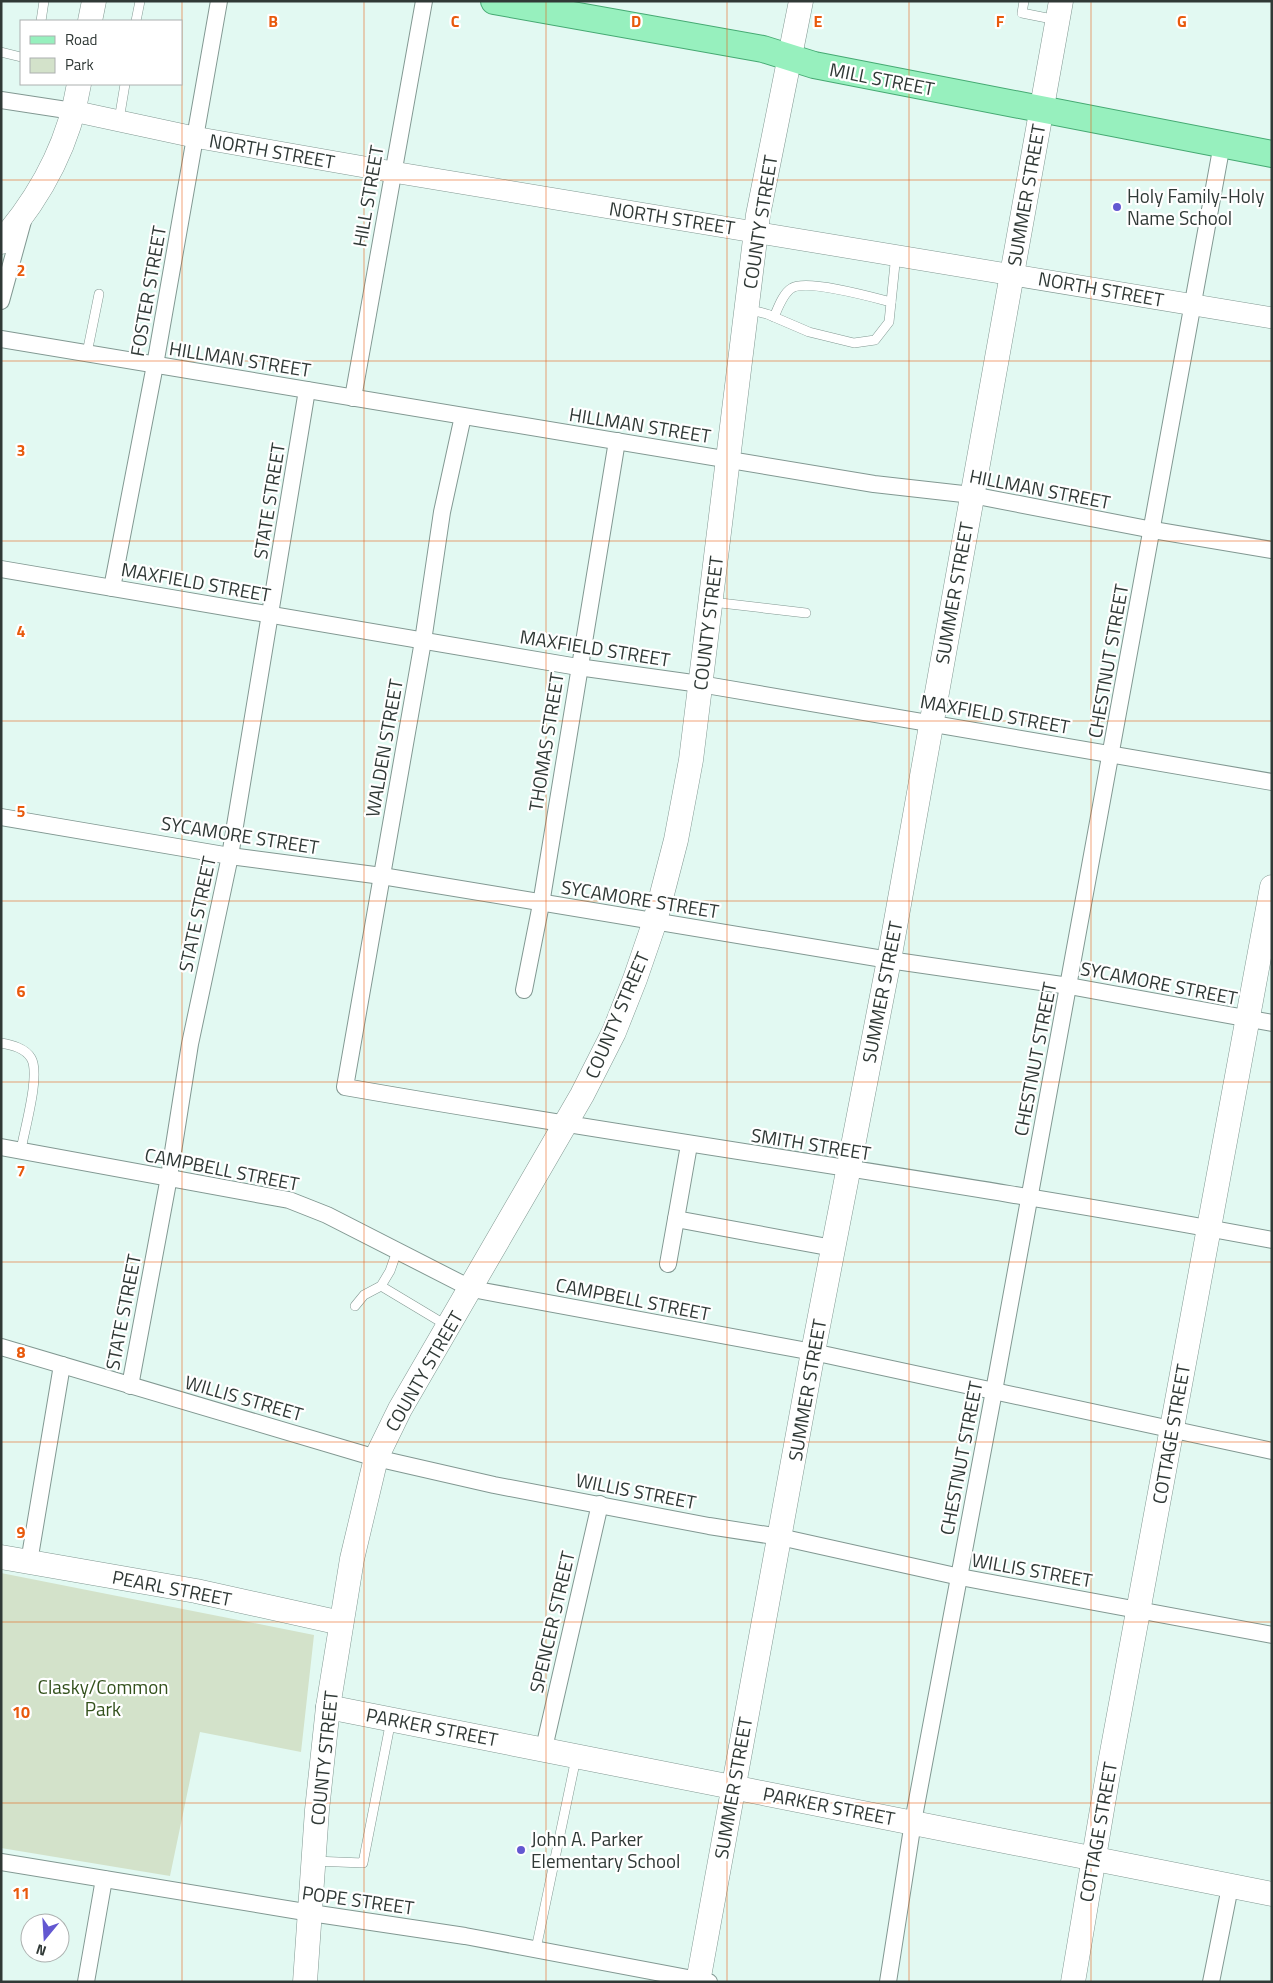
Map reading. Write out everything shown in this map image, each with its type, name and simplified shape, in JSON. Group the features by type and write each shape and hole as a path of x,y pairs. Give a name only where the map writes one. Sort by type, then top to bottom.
{"main road":[{"path":"90,20 94,1"},
{"name":"MILL STREET","path":"494,1 756,48 814,65 1272,154"},
{"name":"COUNTY STREET","path":"305,1982 328,1707 359,1526 376,1458 396,1417 472,1289 614,1032 655,921 685,798 758,215 801,1"},
{"name":"SUMMER STREET","path":"702,1981 734,1787 813,1352 889,960 1011,274 1060,11"},
{"path":"1,242 26,212 56,160 73,111 79,85"},
{"name":"COTTAGE STREET","path":"1073,1982 1093,1857 1138,1609 1272,887"},
{"name":"PEARL STREET","path":"1,1557 196,1591 341,1623"},
{"name":"PARKER STREET","path":"328,1707 544,1748 1272,1894"}],"street":[{"name":"FOSTER STREET","path":"112,588 155,365 219,1"},
{"name":"HILL STREET","path":"352,398 424,1"},
{"path":"1,100 73,111"},
{"name":"NORTH STREET","path":"73,111 194,137 393,172 896,254 1272,318"},
{"name":"CHESTNUT STREET","path":"888,1982 913,1822 1069,986 1191,304 1222,144"},
{"path":"1,301 26,212"},
{"name":"HILLMAN STREET","path":"1,339 874,484 972,495 1152,530 1272,550"},
{"name":"STATE STREET","path":"130,1386 169,1178 190,1044 230,856 307,390"},
{"name":"WALDEN STREET","path":"345,1087 423,640 442,512 462,416"},
{"name":"THOMAS STREET","path":"524,990 541,904 616,441"},
{"name":"MAXFIELD STREET","path":"1,569 578,667 700,684 1272,782"},
{"name":"SYCAMORE STREET","path":"1,817 230,856 382,876 541,904 889,960 1069,986 1246,1020 1272,1023"},
{"name":"SMITH STREET","path":"345,1087 564,1125 1029,1198 1272,1240"},
{"path":"668,1264 690,1145"},
{"name":"CAMPBELL STREET","path":"1,1147 289,1200 327,1215 472,1289 813,1352 1272,1451"},
{"path":"676,1219 832,1248"},
{"name":"WILLIS STREET","path":"1,1347 376,1458 494,1485 709,1526 780,1537 960,1577 1272,1635"},
{"path":"29,1562 62,1365"},
{"name":"SPENCER STREET","path":"544,1748 600,1504"},
{"name":"POPE STREET","path":"1,1862 311,1914 465,1936 702,1981"},
{"path":"86,1982 104,1879"},
{"path":"1212,1982 1230,1887"}],"lane":[{"path":"41,20 44,1"},
{"path":"136,20 140,1"},
{"path":"1024,1 1022,13 1060,11"},
{"path":"1,52 20,57"},
{"path":"119,121 125,85"},
{"path":"747,309 774,317 809,332 854,343 875,340 889,322 896,254"},
{"path":"774,317 784,295 792,288 804,286 828,288 891,302"},
{"path":"87,353 99,294"},
{"path":"710,602 806,613"},
{"path":"1,1043 18,1047 32,1058 34,1075 20,1150"},
{"path":"355,1306 364,1295 381,1286 390,1271 397,1250"},
{"path":"381,1286 449,1326"},
{"path":"314,1861 363,1863 391,1719"},
{"path":"536,1949 576,1755"}],"green space":[{"name":"Clasky/Common Park","path":"1,1573 314,1635 301,1752 200,1732 170,1876 1,1848"}],"place":[{"name":"Holy Family-Holy Name School","path":"1117,207"},
{"name":"John A. Parker Elementary School","path":"521,1850"}]}
